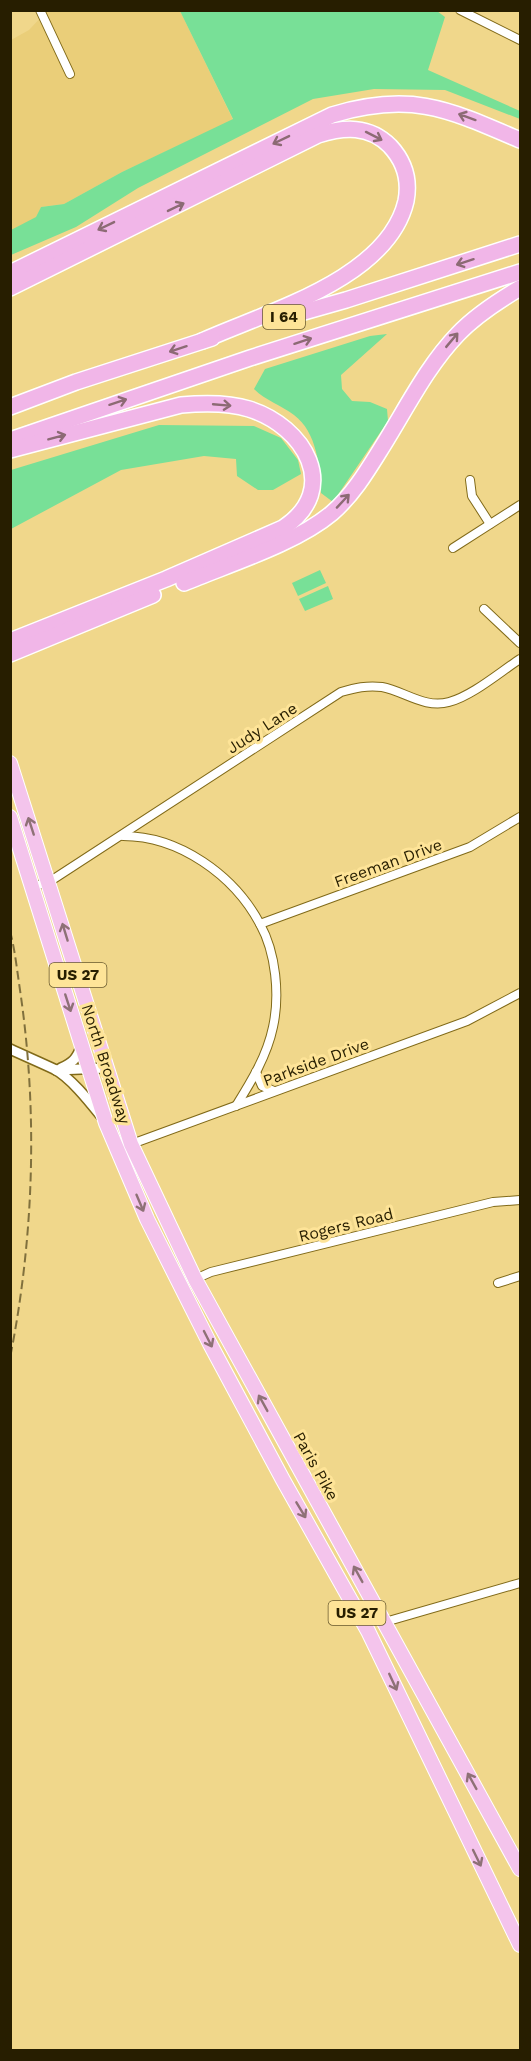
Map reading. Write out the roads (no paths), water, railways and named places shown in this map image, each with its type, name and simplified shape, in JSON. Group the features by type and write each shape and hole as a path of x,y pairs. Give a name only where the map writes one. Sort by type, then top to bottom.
{"highway":[{"path":"10,273 332,115 354,108 423,104 473,119 520,140"},
{"path":"10,288 318,135 343,128 375,135 385,141 402,163 408,192 404,209 394,228 380,245 345,277 315,294 202,341"},
{"name":"I 64","path":"10,407 76,382 202,341 346,300 520,244"},
{"name":"I 64","path":"10,440 250,358 520,272"},
{"path":"10,654 286,541 332,513 359,482 427,375 457,335 477,316 520,288"},
{"path":"10,450 181,405 225,405 259,413 289,430 311,463 313,475 308,501 293,521 283,528 166,579 10,641"},
{"name":"North Broadway","path":"10,763 50,882 106,1068"},
{"name":"North Broadway","path":"10,817 106,1123 118,1149"},
{"name":"Paris Pike","path":"106,1068 131,1144 195,1279 520,1869"},
{"name":"Paris Pike","path":"118,1149 147,1219 181,1287 283,1480 368,1631 520,1945"},
{"path":"368,1631 385,1622"}],"street":[{"path":"40,10 70,74"},
{"path":"460,10 520,39"},
{"path":"470,480 472,496 490,524"},
{"path":"453,548 520,505"},
{"path":"484,609 520,643"},
{"name":"Judy Lane","path":"31,887 50,882 341,692 360,686 383,687 438,704 450,702 465,696 520,659"},
{"name":"Freeman Drive","path":"260,924 470,847 520,817"},
{"path":"122,836 140,836 160,840 185,851 237,891 260,924 272,963 276,1004 273,1029 256,1072 235,1106"},
{"name":"Parkside Drive","path":"118,1149 467,1021 520,993"},
{"path":"56,1070 71,1064 78,1056 82,1046"},
{"path":"10,1049 56,1070 86,1098 106,1123"},
{"path":"56,1070 90,1073 106,1068"},
{"path":"256,1072 262,1086 267,1090 276,1091"},
{"path":"68,1081 81,1082 90,1073"},
{"name":"Rogers Road","path":"181,1287 195,1279 221,1270 471,1207 493,1202 520,1200"},
{"path":"498,1283 520,1276"},
{"path":"385,1622 520,1583"}],"railway":[{"path":"10,931 26,1036 31,1128 31,1174 24,1267 10,1358"}]}
